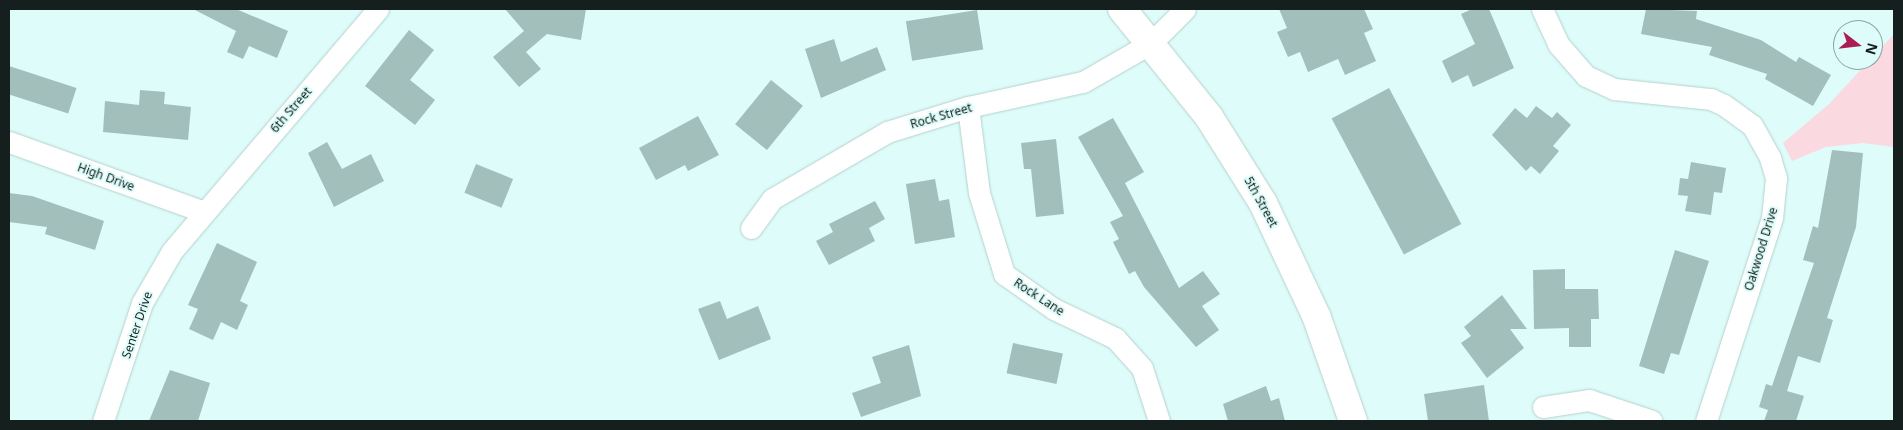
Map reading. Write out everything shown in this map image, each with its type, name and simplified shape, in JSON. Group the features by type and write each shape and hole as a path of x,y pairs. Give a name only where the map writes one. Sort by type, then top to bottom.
{"main road":[{"name":"5th Street","path":"1122,9 1209,117 1263,203 1317,318 1353,421"}],"street":[{"name":"Rock Street","path":"751,228 772,199 887,132 968,107 1084,82 1151,43 1185,9"},
{"name":"Oakwood Drive","path":"1542,9 1558,44 1586,76 1614,89 1711,99 1724,105 1752,125 1770,158 1776,178 1772,218 1706,421"},
{"name":"6th Street","path":"204,212 367,12"},
{"name":"Rock Lane","path":"968,107 979,193 1004,274 1054,309 1115,338 1142,368 1159,421"},
{"name":"High Drive","path":"9,142 204,212"},
{"name":"Senter Drive","path":"103,421 142,303 172,251 204,212"},
{"path":"1543,407 1589,400 1652,421"}],"shaded area":[{"path":"1894,34 1894,147 1863,143 1826,147 1792,161 1783,143 1829,104 1861,70 1883,70 1883,46"}],"building":[{"path":"193,9 236,9 288,31 277,58 249,46 243,59 227,52 236,31"},
{"path":"505,9 586,9 581,40 547,34 526,52 541,69 519,87 493,57 524,31"},
{"path":"1279,9 1364,9 1373,29 1364,33 1376,61 1345,75 1338,59 1308,72 1300,52 1288,57 1277,32 1287,28"},
{"path":"1472,9 1489,9 1514,68 1473,87 1468,75 1452,83 1442,61 1475,44 1461,14"},
{"path":"1646,9 1697,11 1696,19 1761,40 1796,62 1799,57 1831,75 1813,106 1765,79 1767,74 1709,55 1712,47 1641,34"},
{"path":"977,10 983,50 912,61 906,21"},
{"path":"409,30 434,50 410,80 435,100 415,125 365,86"},
{"path":"834,39 841,62 877,47 886,70 821,98 805,49"},
{"path":"9,66 77,88 68,114 9,94"},
{"path":"771,80 803,106 767,150 735,124"},
{"path":"1389,88 1461,224 1404,254 1332,119"},
{"path":"140,90 165,92 164,104 191,107 188,140 103,132 105,101 139,105"},
{"path":"1536,106 1552,118 1557,112 1571,125 1553,146 1559,151 1540,174 1531,166 1526,171 1492,135 1515,108 1527,118"},
{"path":"698,116 719,155 688,171 685,165 656,180 639,148"},
{"path":"1113,118 1144,172 1125,183 1179,288 1203,271 1220,294 1202,306 1219,330 1196,347 1144,287 1135,271 1129,274 1113,242 1119,239 1110,222 1123,216 1078,137"},
{"path":"1056,139 1064,214 1036,217 1031,169 1024,169 1021,143"},
{"path":"327,142 342,169 371,154 384,181 334,207 308,153"},
{"path":"1832,150 1863,153 1856,227 1827,318 1833,320 1820,363 1798,356 1787,391 1804,396 1796,421 1764,421 1768,410 1759,407 1766,384 1772,386 1814,263 1803,260 1813,226 1818,228"},
{"path":"1691,162 1726,168 1722,193 1714,192 1711,215 1685,211 1688,196 1678,195 1680,178 1688,179"},
{"path":"476,164 513,179 501,208 464,193"},
{"path":"935,179 939,201 949,199 955,237 915,244 906,184"},
{"path":"9,193 32,196 104,221 95,250 45,234 47,227 9,222"},
{"path":"875,201 885,219 869,228 875,241 829,265 816,241 833,232 829,224"},
{"path":"217,243 257,262 240,301 248,305 237,330 221,322 213,340 189,329 198,309 188,305"},
{"path":"1675,250 1709,261 1679,355 1671,353 1664,374 1639,366"},
{"path":"1565,269 1565,289 1598,289 1599,319 1591,319 1591,347 1569,347 1569,328 1534,329 1533,270"},
{"path":"1502,295 1527,329 1510,329 1524,348 1487,378 1461,343 1471,336 1464,327"},
{"path":"720,301 727,319 758,306 771,339 719,360 698,309"},
{"path":"1013,343 1063,354 1056,384 1007,373"},
{"path":"909,345 921,396 861,417 852,393 881,383 872,357"},
{"path":"170,370 210,383 198,421 149,421"},
{"path":"1484,385 1489,421 1428,421 1424,394"},
{"path":"1266,386 1271,401 1279,398 1285,421 1228,421 1223,404"}]}
